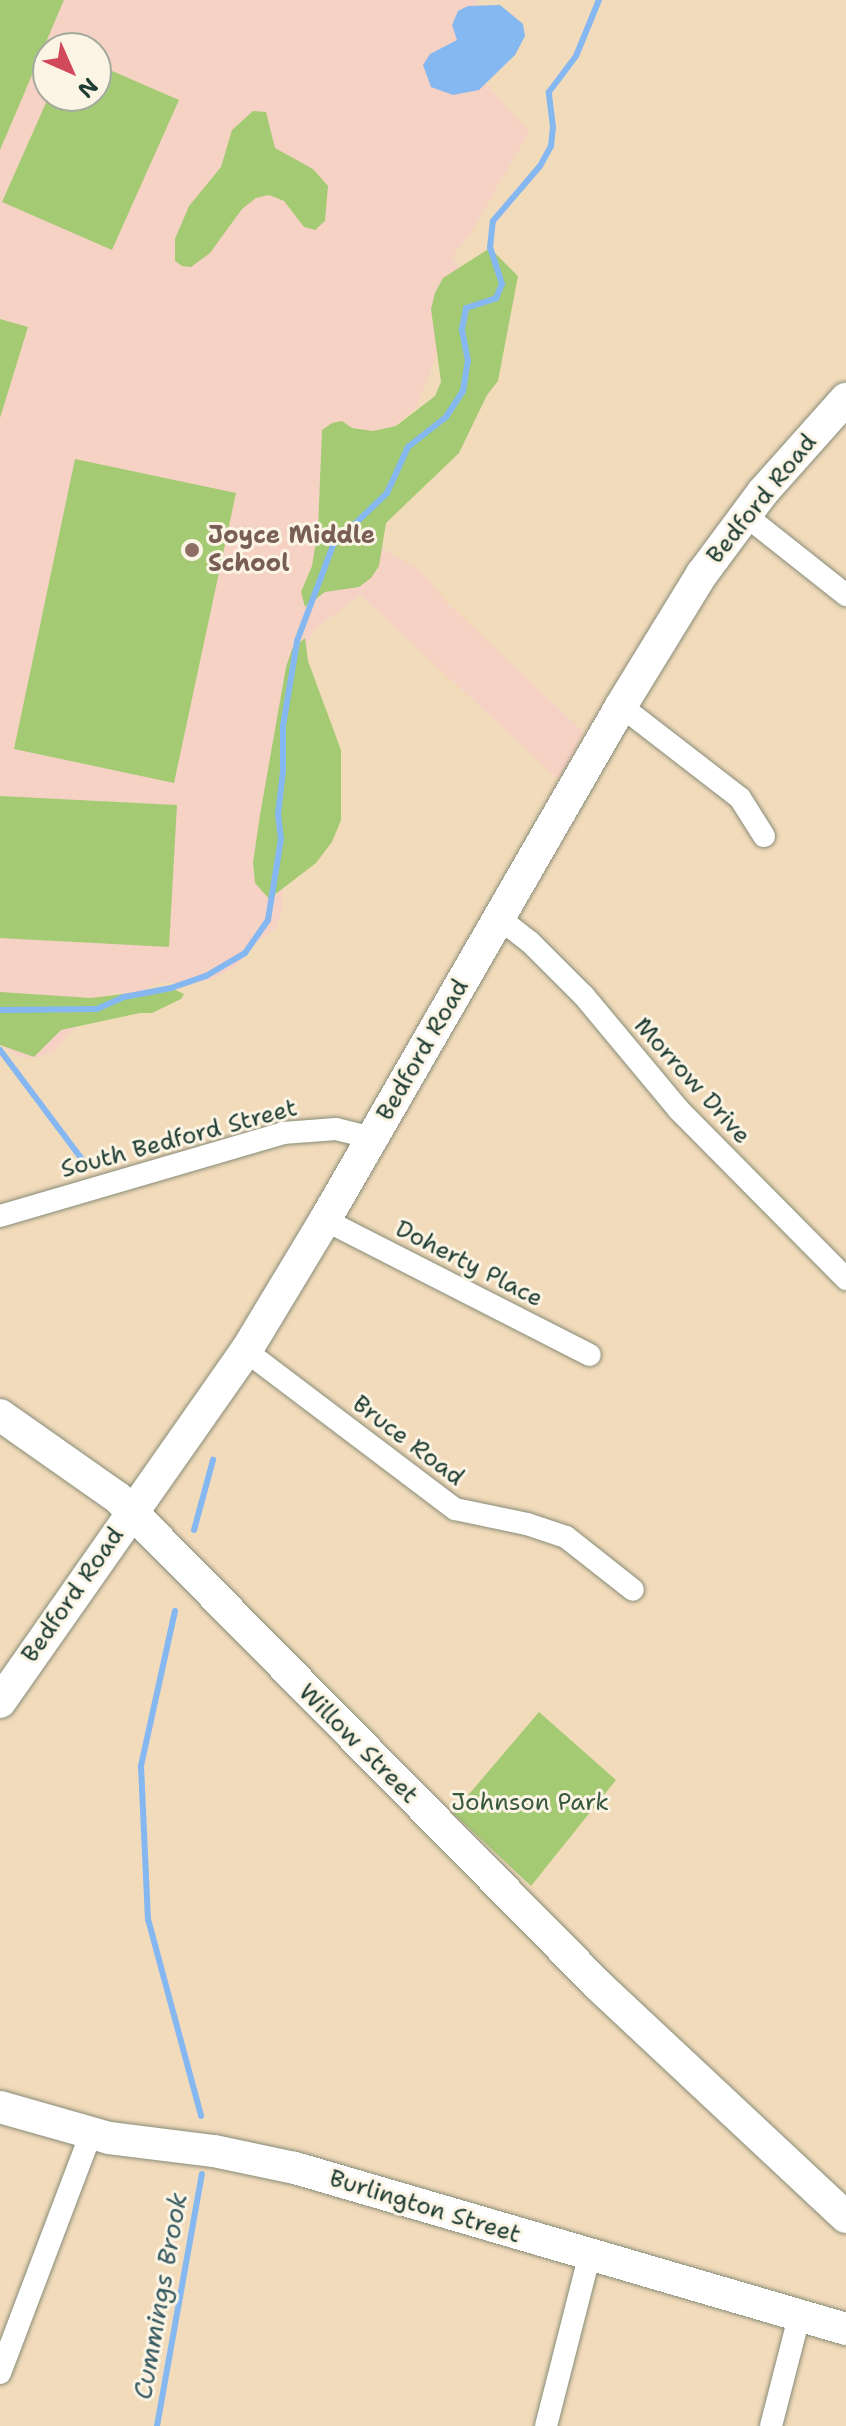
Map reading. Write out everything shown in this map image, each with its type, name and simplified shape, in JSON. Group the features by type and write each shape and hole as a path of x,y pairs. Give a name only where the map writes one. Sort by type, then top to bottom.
{"street":[{"name":"Bedford Road","path":"0,1702 246,1351 373,1138 621,706 702,574 745,515 846,399"},
{"path":"745,515 846,595"},
{"path":"621,706 740,798 764,836"},
{"name":"Morrow Drive","path":"499,918 530,942 584,996 658,1087 846,1279"},
{"name":"South Bedford Street","path":"0,1216 283,1133 336,1129 373,1138"},
{"name":"Doherty Place","path":"325,1220 590,1355"},
{"name":"Bruce Road","path":"246,1351 452,1507 468,1514 527,1524 566,1537 633,1590"},
{"name":"Willow Street","path":"0,1415 100,1483 131,1511 599,1986 846,2217"},
{"name":"Burlington Street","path":"0,2107 91,2134 214,2151 283,2165 589,2257 846,2329"},
{"path":"0,2373 91,2134"},
{"path":"546,2426 589,2257"},
{"path":"771,2426 799,2317"}],"shaded area":[{"name":"Joyce Middle School","path":"0,0 477,0 477,73 529,132 471,233 452,257 461,271 434,362 416,407 388,432 348,528 421,571 447,603 584,732 559,780 360,595 314,630 308,642 283,872 282,912 276,929 258,941 235,967 212,980 178,984 160,982 135,994 113,993 85,1016 53,1053 36,1058 19,1057 0,1045"}],"green space":[{"path":"0,0 64,0 50,32 32,32 32,75 0,150"},
{"path":"112,71 179,100 112,250 2,202 42,112 112,112"},
{"path":"253,111 266,112 275,148 313,169 328,186 325,221 315,230 304,227 284,201 269,195 256,198 242,209 210,253 191,267 182,266 175,261 175,239 189,206 221,167 232,130"},
{"path":"490,248 518,276 498,381 487,395 459,453 386,523 379,566 371,578 359,587 325,592 305,607 301,592 312,566 318,529 322,430 342,421 352,428 373,431 396,426 435,396 441,382 431,309 435,293 443,278"},
{"path":"0,319 28,327 0,418"},
{"path":"75,459 236,493 174,783 14,749"},
{"path":"305,638 308,661 341,750 341,820 332,842 316,863 269,899 255,883 253,863 286,667 292,649"},
{"path":"0,796 177,805 169,947 0,938"},
{"path":"171,988 184,994 181,999 152,1013 61,1030 34,1057 0,1045 0,992 91,998"},
{"name":"Johnson Park","path":"539,1712 616,1780 531,1886 453,1813"}],"water":[{"path":"500,5 523,24 525,36 515,55 479,90 453,95 431,87 423,65 430,54 457,40 452,25 458,11 468,6"}],"waterway":[{"path":"0,1010 97,1009 124,997 171,988 206,976 245,953 268,920 281,839 278,815 283,771 283,726 297,641 333,545 387,493 408,447 446,417 463,391 468,361 462,329 466,308 496,298 502,284 490,248 493,221 540,166 551,146 553,127 549,92 576,56 599,0"},
{"name":"Cummings Brook","path":"0,1050 87,1166"},
{"name":"Cummings Brook","path":"194,1530 213,1460"},
{"name":"Cummings Brook","path":"175,1611 141,1766 148,1919 201,2116"},
{"name":"Cummings Brook","path":"157,2426 202,2174"}],"place":[{"name":"Joyce Middle School","path":"192,550"}]}
